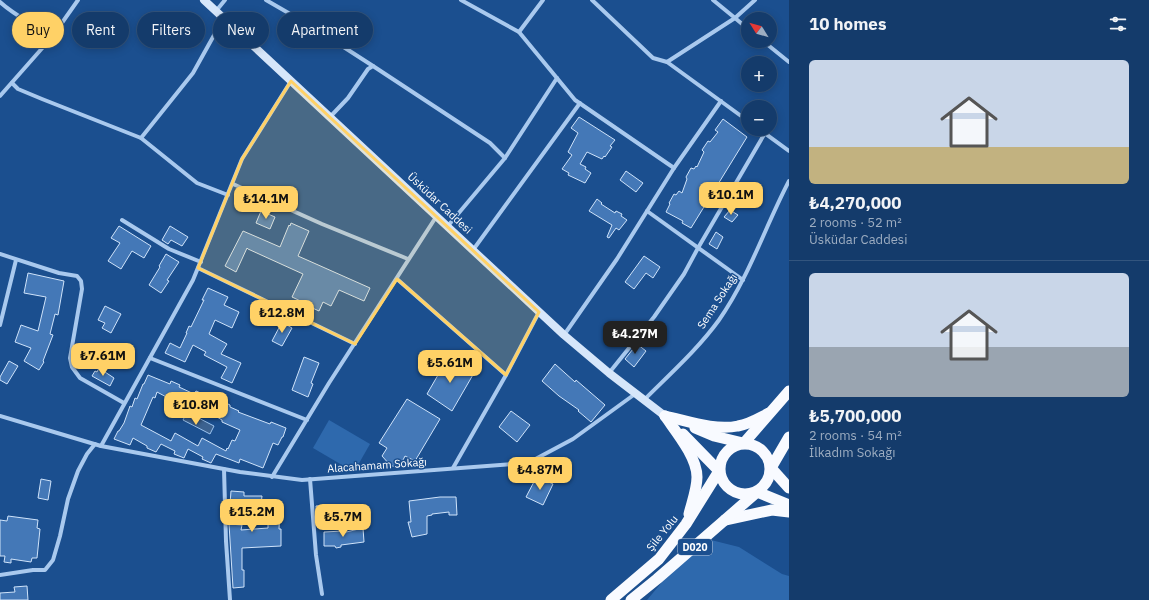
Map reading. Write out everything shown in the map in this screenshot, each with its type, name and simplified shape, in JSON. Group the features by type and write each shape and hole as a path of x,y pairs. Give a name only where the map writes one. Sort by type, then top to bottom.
{"highway":[{"path":"744,443 789,391"},
{"path":"665,416 700,424 727,428 752,422 769,413"},
{"path":"665,416 688,450 697,476 696,486 686,524"},
{"name":"Üsküdar Caddesi","path":"665,416 714,436 744,443"},
{"name":"Üsküdar Caddesi","path":"665,416 719,471"},
{"path":"789,437 771,468 767,482 757,492 740,494 732,491 721,479 719,471 723,455 729,449 744,443 752,444 759,447 765,453 771,468 789,488"},
{"name":"Şile Yolu","path":"611,600 659,559 686,524 719,471"},
{"path":"757,492 789,505"},
{"name":"D020","path":"631,600 679,561 722,521 757,492"},
{"path":"722,521 772,510 789,512"}],"main road":[{"name":"Üsküdar Caddesi","path":"204,0 215,11"},
{"name":"Üsküdar Caddesi","path":"255,48 564,335 609,373 665,416"}],"street":[{"path":"64,20 78,0"},
{"path":"215,11 225,0"},
{"path":"266,0 311,26 490,143 505,158"},
{"path":"461,0 519,32 576,100 674,168"},
{"path":"519,32 543,0"},
{"path":"592,0 653,58 667,62 741,116"},
{"path":"713,0 741,23"},
{"path":"667,62 735,18 755,0"},
{"path":"0,2 13,12"},
{"path":"141,138 193,73 213,37"},
{"path":"0,96 42,48"},
{"path":"772,48 789,62"},
{"path":"330,117 348,98 368,69 373,66"},
{"path":"447,227 505,158 557,78"},
{"path":"101,446 193,280 242,159 291,81"},
{"path":"12,83 24,92 141,138 198,183 228,195"},
{"path":"564,335 617,259 674,168 720,101"},
{"path":"472,251 580,103"},
{"path":"609,373 654,317 684,274 763,136"},
{"path":"769,136 789,151"},
{"name":"Sema Sokağı","path":"644,400 686,358 719,320 735,295 789,182"},
{"path":"233,184 322,224 408,259"},
{"path":"647,211 742,280"},
{"path":"272,477 397,279 408,259 436,217"},
{"path":"122,220 169,249 200,262"},
{"path":"0,254 59,273 77,276 81,281 82,289 70,358 72,367 80,378 124,403"},
{"path":"0,325 16,260"},
{"path":"198,268 355,344"},
{"path":"397,279 506,375"},
{"path":"453,468 506,375 539,312"},
{"path":"150,358 307,420"},
{"name":"Alacahamam Sokağı","path":"0,416 101,446 224,469 272,477 302,480 528,463 573,439 636,394"},
{"path":"0,575 33,570 44,570 53,560 68,499 78,471 94,444"},
{"path":"224,469 226,542 230,600"},
{"path":"310,479 316,555 322,594"}],"highlighted area":[{"path":"291,81 539,312 506,375 397,279 355,344 198,268 242,159"}],"shaded area":[{"path":"187,412 214,426 210,434 183,420"},
{"path":"329,420 370,444 354,472 313,448"},
{"path":"711,540 739,547 782,574 789,576 789,600 647,600 684,556"}],"building":[{"path":"579,117 615,140 610,146 612,147 602,159 587,152 580,164 586,167 585,169 591,173 585,183 568,175 569,173 562,169 572,155 568,152 578,133 571,128"},
{"path":"723,119 741,132 741,136 747,137 691,228 682,223 683,221 666,212 674,194 676,195 679,191 682,193 687,179 686,177 691,168 694,169 696,166 697,167 704,152 702,150 708,141 710,142 718,132 715,130"},
{"path":"626,171 643,183 636,192 620,180"},
{"path":"597,199 602,203 601,204 615,213 616,211 622,214 621,216 627,220 619,230 616,228 609,238 607,237 612,225 589,211"},
{"path":"730,210 738,215 732,222 724,217"},
{"path":"261,211 275,217 270,229 256,223"},
{"path":"291,223 309,231 298,256 370,288 364,301 339,290 331,306 323,302 319,311 292,297 303,274 247,248 236,272 225,266 243,231 280,247"},
{"path":"119,226 151,246 144,258 132,251 121,269 108,261 120,243 111,238"},
{"path":"170,226 188,237 182,246 171,240 168,244 162,240"},
{"path":"716,232 723,237 717,249 709,244"},
{"path":"166,254 179,262 167,280 169,281 161,293 149,285"},
{"path":"644,256 660,267 653,278 646,273 634,289 625,282"},
{"path":"28,273 64,281 58,315 55,314 50,334 53,335 43,361 44,362 39,370 24,361 31,348 15,342 21,325 38,331 46,297 24,293"},
{"path":"208,288 228,297 224,305 239,312 232,328 215,320 209,334 227,344 221,354 241,363 232,383 221,378 227,367 204,355 206,352 193,345 185,362 165,353 170,343 180,348 189,326 191,327 204,300 202,300"},
{"path":"105,306 121,314 111,333 102,328 105,323 98,320"},
{"path":"282,322 292,328 282,346 272,341"},
{"path":"637,344 646,351 634,367 625,359"},
{"path":"449,356 474,373 452,411 427,394"},
{"path":"304,357 319,363 311,383 313,384 308,397 292,390"},
{"path":"9,361 18,366 7,384 0,380 0,377"},
{"path":"555,364 575,382 576,380 605,405 591,422 578,411 579,410 559,396 542,381"},
{"path":"99,368 114,378 110,386 92,376"},
{"path":"148,375 170,384 171,381 180,385 179,387 194,394 196,391 220,404 222,401 239,411 238,412 270,424 271,422 286,428 283,437 278,445 273,443 263,468 240,459 239,463 216,454 211,463 202,459 203,457 188,449 184,458 174,454 175,451 161,444 156,452 147,448 147,446 133,438 130,445 114,439 124,423 130,406 132,407 135,398 137,399","holes":["157,392 172,400 171,402 180,406 183,402 196,410 196,412 205,416 207,411 222,420 222,422 240,430 235,441 232,440 226,451 202,438 198,446 175,433 171,441 141,425 153,397 155,398"]},
{"path":"407,399 440,419 415,461 405,456 401,464 395,467 390,465 382,456 387,448 379,443"},
{"path":"511,411 530,425 517,442 499,427"},
{"path":"537,476 553,484 543,505 526,497"},
{"path":"41,479 51,481 48,500 38,498"},
{"path":"231,491 244,492 244,496 262,496 261,505 280,505 279,529 281,529 281,546 242,548 244,587 233,588 229,524 242,525 241,530 268,528 268,513 250,513 250,505 230,504"},
{"path":"440,497 456,497 457,515 449,515 449,512 427,516 427,534 412,537 408,522 411,522 409,501"},
{"path":"327,505 329,526 317,525 316,506"},
{"path":"8,516 38,520 37,528 40,529 37,558 32,558 31,562 11,559 11,563 4,562 5,556 0,556 0,520 7,521"},
{"path":"363,528 364,542 341,545 341,547 336,548 335,546 324,546 324,532 343,531 342,533"},
{"path":"27,586 28,600 0,600 0,593 15,592 14,587"}]}
